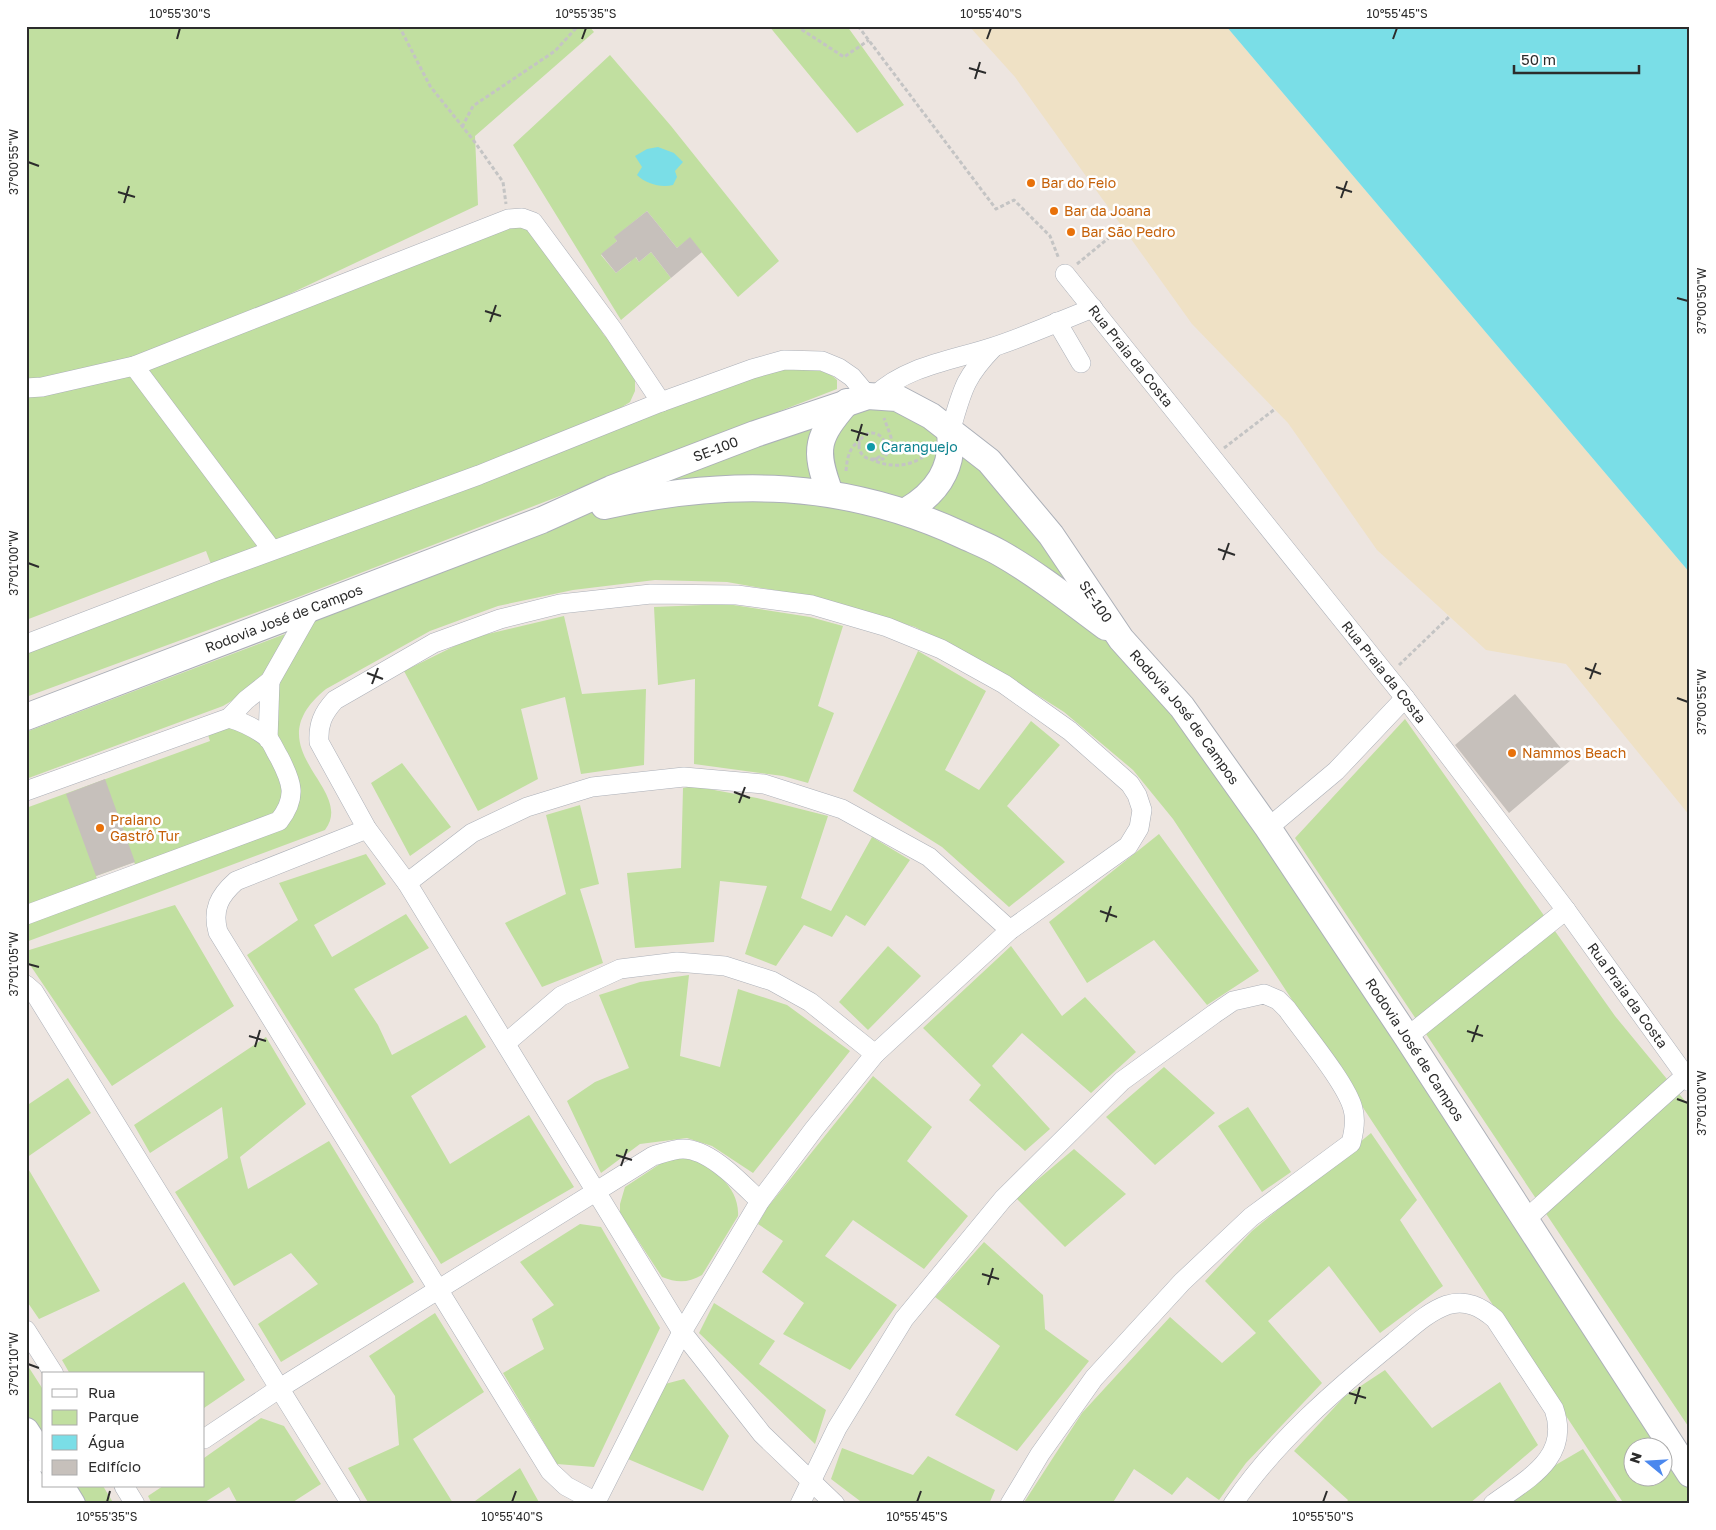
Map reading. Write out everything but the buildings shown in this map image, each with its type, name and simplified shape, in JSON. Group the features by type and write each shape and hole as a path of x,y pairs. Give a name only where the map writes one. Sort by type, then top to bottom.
{"main road":[{"name":"SE-100","path":"542,520 620,485 754,434 864,397 897,398 931,416 989,461 1051,535 1122,639"},
{"path":"830,493 820,462 820,444 827,425 864,397"},
{"path":"906,511 921,503 935,490 946,470 952,448 947,429"},
{"name":"SE-100","path":"542,520 647,496 704,488 760,486 830,493 906,511 1000,552 1122,639"},
{"name":"Rodovia José de Campos","path":"26,717 542,520"},
{"name":"Rodovia José de Campos","path":"1122,639 1182,707 1268,828 1407,1036 1690,1474"},
{"path":"26,1431 42,1456"},
{"path":"26,1473 45,1504"},
{"path":"62,1488 72,1504"}],"street":[{"path":"26,388 42,387 134,366 508,219 522,218 533,222 613,330 661,402"},
{"name":"Rua Praia da Costa","path":"1065,274 1388,676 1566,910 1688,1079"},
{"path":"26,644 272,550 479,475 661,402 752,370 784,360 822,361 839,368 852,378 864,397 902,376 993,347 1093,308"},
{"path":"1057,322 1081,363"},
{"path":"947,429 964,384 973,369 993,347"},
{"path":"134,366 272,550"},
{"path":"367,829 236,880 224,892 216,906 215,920 218,932 550,1471 566,1486 595,1503 682,1332 760,1201 875,1054 1010,930 1128,846 1139,828 1142,810 1137,795 1130,784 1070,731 1004,684 941,648 887,627 812,605 737,595 650,594 560,604 500,619 434,643 335,700 323,712 318,731 319,742 367,829 407,883 506,1043 595,1194 682,1332 762,1434 835,1504"},
{"path":"26,792 229,718 246,700 270,681 312,607"},
{"path":"268,739 270,681"},
{"path":"1268,828 1336,771 1405,698"},
{"path":"26,915 279,820 287,810 292,796 290,782 268,739 251,726 229,718"},
{"path":"407,883 472,833 527,807 592,787 684,776 764,784 842,809 929,857 1010,930"},
{"path":"1407,1036 1566,910"},
{"path":"506,1043 562,996 620,969 677,962 725,966 772,981 810,1002 875,1054"},
{"path":"26,985 34,992 351,1504"},
{"path":"800,1504 837,1428 904,1319 1003,1199 1122,1080 1233,1002 1248,996 1264,994 1278,1000 1288,1009 1343,1088 1353,1109 1355,1127 1351,1143 1252,1217 1182,1282 1094,1378 1040,1454 1010,1504"},
{"path":"1525,1220 1688,1079"},
{"path":"205,1438 280,1388 595,1194 653,1156 671,1150 686,1149 704,1155 725,1169 760,1201"},
{"path":"1233,1504 1278,1447 1340,1386 1424,1318 1447,1305 1468,1303 1483,1308 1495,1319 1554,1409 1559,1424 1558,1440 1552,1455 1535,1473 1493,1504"},
{"path":"26,1330 53,1372"}],"path":[{"path":"399,26 430,86 503,182 508,219"},
{"path":"462,127 473,106 555,51 578,26"},
{"path":"796,26 844,57 869,40"},
{"path":"858,26 996,209 1014,200 1050,236 1065,274 1122,227"},
{"path":"864,397 887,424 891,437 892,447 889,454 883,459 872,459"},
{"path":"1212,457 1274,409"},
{"path":"861,440 860,452 872,459 894,466 916,461 926,455 947,429"},
{"path":"860,500 850,486 846,472 847,460 851,449 872,433 883,440 883,452 872,459"},
{"path":"1388,676 1450,616"}],"green space":[{"path":"26,26 589,26 594,32 475,136 478,205 177,347 508,219 533,222 604,335 631,363 635,378 635,391 630,402 616,411 214,572 206,551 26,620"},
{"path":"769,26 847,26 904,105 857,133"},
{"path":"610,55 671,126 779,261 738,297 690,238 677,248 647,211 615,237 617,241 601,255 616,273 630,262 634,255 639,262 651,252 671,278 621,320 513,145"},
{"path":"790,368 827,373 837,380 837,389 293,599 26,697 26,652 765,373"},
{"path":"868,396 950,432 1182,707 1667,1438 1624,1438 1624,1488 1674,1488 1674,1449 1690,1473 1690,1504 1624,1504 1173,819 1133,770 1064,712 993,667 915,627 814,597 727,582 655,580 573,590 498,606 430,631 326,689 306,711 299,730 302,749 328,799 331,814 325,830 26,942 26,808 210,741 205,726 229,718 268,738 270,681 312,607 653,481","holes":["134,862 139,873 100,888 96,876"]},
{"path":"727,604 810,617 843,626 818,706 834,713 808,783 783,776 694,764 695,679 658,685 654,607"},
{"path":"564,616 582,694 646,689 644,765 581,774 565,697 521,709 538,779 478,811 404,671 471,638"},
{"path":"285,634 268,668 245,692 223,706 26,779 26,732"},
{"path":"918,651 986,691 945,770 979,790 1031,721 1060,745 1007,806 1065,862 1009,907 942,847 853,791"},
{"path":"1405,719 1615,1016 1690,1107 1690,1429 1295,838"},
{"path":"402,763 451,827 410,856 371,783"},
{"path":"693,786 757,798 828,816 801,898 831,911 872,837 910,860 865,926 846,915 832,937 804,925 776,966 745,954 767,886 720,881 714,942 635,948 627,873 681,868 683,788"},
{"path":"580,805 599,884 580,889 603,963 542,987 505,923 566,894 546,815"},
{"path":"1159,834 1259,971 1207,1005 1154,940 1087,983 1049,922"},
{"path":"366,854 386,884 314,925 332,957 406,914 429,948 354,989 378,1025 392,1055 466,1015 486,1047 411,1096 450,1164 529,1115 574,1187 441,1264 247,955 298,920 279,883"},
{"path":"175,905 234,1006 112,1086 26,959 26,951"},
{"path":"888,946 921,976 868,1030 839,1002"},
{"path":"1011,946 1062,1016 1085,997 1136,1052 1091,1093 1022,1033 992,1066 1050,1129 1025,1151 969,1100 981,1085 923,1028"},
{"path":"689,975 680,1056 720,1067 738,989 787,1005 850,1051 753,1173 712,1146 687,1138 640,1144 601,1173 567,1101 595,1082 629,1068 599,995 640,982"},
{"path":"266,1037 306,1104 240,1157 248,1189 329,1141 414,1282 281,1362 258,1324 318,1284 291,1253 234,1286 175,1192 228,1158 222,1107 150,1153 134,1125"},
{"path":"1164,1067 1215,1113 1155,1165 1106,1117"},
{"path":"873,1076 932,1127 907,1161 968,1216 924,1269 853,1220 825,1256 897,1305 850,1370 783,1334 804,1303 762,1272 783,1241 758,1224 767,1208"},
{"path":"68,1078 91,1113 26,1158 26,1106"},
{"path":"1248,1107 1291,1172 1262,1192 1218,1126"},
{"path":"1371,1133 1417,1200 1400,1220 1443,1286 1380,1333 1329,1266 1268,1321 1322,1383 1246,1463 1219,1500 1187,1477 1172,1495 1134,1469 1112,1504 1023,1504 1082,1413 1170,1317 1222,1363 1256,1333 1205,1281 1252,1231"},
{"path":"1074,1149 1126,1194 1065,1247 1016,1198"},
{"path":"689,1157 707,1166 723,1179 734,1196 738,1216 702,1275 692,1280 678,1281 662,1277 620,1213 620,1204 625,1187 666,1160"},
{"path":"26,1165 100,1291 39,1319 26,1300"},
{"path":"580,1224 601,1227 660,1328 594,1467 557,1464 503,1373 544,1349 532,1319 554,1305 520,1262"},
{"path":"984,1242 1043,1295 1045,1329 1089,1361 1017,1451 955,1415 1000,1346 935,1297"},
{"path":"184,1282 245,1380 205,1407 205,1372 69,1372 62,1360"},
{"path":"714,1303 775,1341 759,1364 826,1410 815,1444 699,1333"},
{"path":"435,1313 484,1392 413,1439 453,1503 369,1504 348,1468 399,1445 395,1396 369,1356"},
{"path":"26,1363 42,1388 42,1455 26,1430"},
{"path":"1385,1370 1432,1428 1500,1382 1538,1445 1469,1504 1345,1504 1348,1500 1294,1451 1344,1397"},
{"path":"684,1379 729,1436 703,1491 628,1459 665,1384"},
{"path":"261,1418 284,1426 321,1484 290,1504 238,1504 229,1487 202,1504 152,1504 148,1496 160,1488 205,1488 205,1457"},
{"path":"842,1448 913,1475 928,1456 995,1490 989,1504 864,1504 831,1479"},
{"path":"1583,1449 1619,1504 1502,1504 1547,1470"},
{"path":"520,1468 540,1504 471,1504"},
{"path":"62,1488 104,1488 114,1504 72,1504"}],"sand":[{"path":"969,26 1226,26 1690,573 1690,816 1566,664 1486,650 1377,550 1288,423 1192,324 1015,77"}],"water":[{"path":"1226,26 1690,26 1690,573"},
{"path":"658,147 674,153 683,162 675,171 677,177 673,185 654,184 645,181 637,175 642,167 635,156 647,149"}],"place":[{"name":"Bar do Feio","path":"1031,183"},
{"name":"Bar da Joana","path":"1054,211"},
{"name":"Bar São Pedro","path":"1071,232"},
{"name":"Caranguejo","path":"871,447"},
{"name":"Nammos Beach","path":"1512,753"},
{"name":"Praiano Gastrô Tur","path":"100,828"}]}
